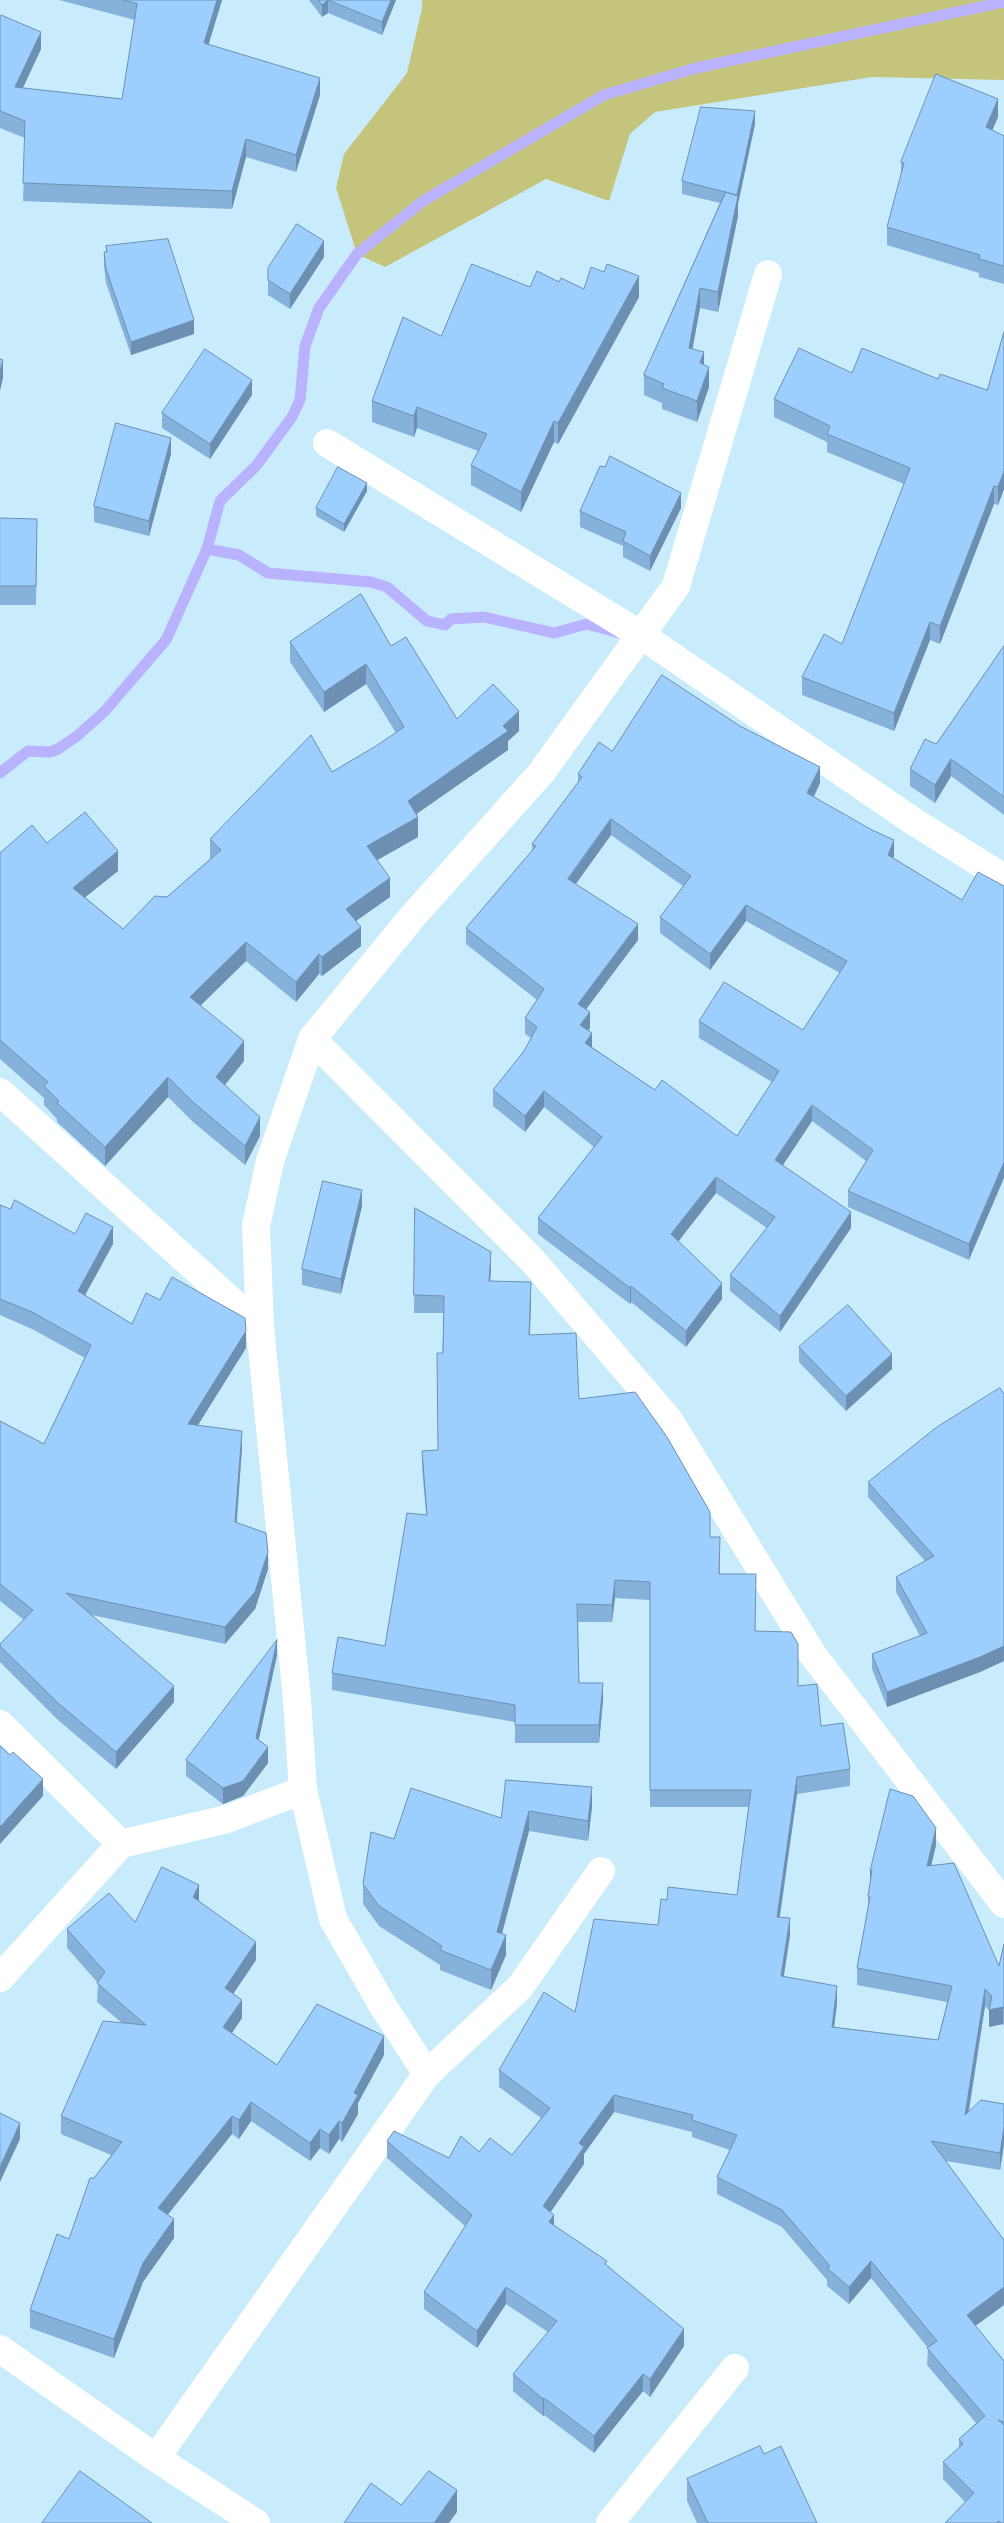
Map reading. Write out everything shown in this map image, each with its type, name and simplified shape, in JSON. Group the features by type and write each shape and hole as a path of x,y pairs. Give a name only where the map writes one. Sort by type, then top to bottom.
{"street":[{"path":"427,2074 383,2006 333,1919 303,1790 297,1699 260,1327 256,1226 270,1161 312,1040 413,916 541,773 676,586 768,274"},
{"path":"327,443 641,634 912,821 1004,878"},
{"path":"312,1040 532,1260 668,1420 813,1655 1004,1904"},
{"path":"0,1092 260,1327"},
{"path":"0,1724 121,1844"},
{"path":"0,1978 121,1844 227,1819 303,1790"},
{"path":"156,2458 427,2074 520,1987 601,1871"},
{"path":"0,2349 156,2458 256,2523"},
{"path":"610,2523 735,2368"}],"shaded area":[{"path":"422,0 1004,0 1004,80 872,77 655,112 630,134 609,201 546,179 385,267 357,254 336,188 344,154 407,73 422,8"}],"building":[{"path":"123,0 217,0 204,43 320,78 296,155 246,139 232,191 23,183 25,121 0,111 1,15 41,32 15,87 122,99 137,4"},
{"path":"319,0 328,0 322,5"},
{"path":"328,0 391,0 382,22"},
{"path":"936,74 998,99 986,127 1004,136 1004,266 979,259 980,255 887,227 904,163 901,162"},
{"path":"701,107 755,111 737,195 682,181"},
{"path":"726,192 738,196 718,292 700,288 689,348 704,352 700,363 709,367 697,401 662,388 664,384 644,375"},
{"path":"297,224 324,241 290,294 268,280 268,268"},
{"path":"168,239 194,320 131,342 106,269 104,252 107,252 106,246"},
{"path":"472,264 530,287 537,271 559,282 561,278 584,289 591,267 604,272 607,264 639,276 558,423 554,421 521,492 471,465 487,434 417,407 414,416 372,401 403,317 441,336"},
{"path":"1004,332 1004,471 998,487 994,486 940,626 930,622 894,713 802,677 824,634 842,644 910,468 827,434 830,426 774,399 799,348 852,373 862,348 938,379 940,374 987,390"},
{"path":"205,349 252,380 210,444 162,413"},
{"path":"0,359 3,360 0,372"},
{"path":"116,423 171,438 149,521 94,506"},
{"path":"610,456 681,493 650,556 623,541 626,532 580,511 600,466 605,467"},
{"path":"338,467 367,483 344,524 316,508"},
{"path":"0,518 37,519 36,586 0,586"},
{"path":"361,594 391,646 406,637 457,719 493,684 519,711 503,726 508,731 408,801 418,817 367,846 390,878 346,909 361,927 322,957 319,954 296,982 246,942 190,997 244,1041 216,1077 260,1117 245,1146 193,1102 168,1077 105,1147 57,1103 59,1101 44,1086 48,1082 0,1040 0,853 32,825 47,843 85,812 118,851 73,888 123,929 155,896 167,897 221,850 210,839 311,735 332,772 404,727 366,664 324,692 290,642"},
{"path":"1004,646 1004,797 951,759 935,785 910,769 925,739 936,744"},
{"path":"662,675 740,726 820,767 807,793 872,830 894,840 888,855 962,900 978,872 1004,886 1004,1162 969,1244 848,1191 873,1150 812,1105 775,1160 851,1212 780,1316 730,1275 775,1217 716,1177 671,1234 722,1283 686,1331 631,1286 630,1288 538,1218 602,1137 544,1091 525,1116 493,1090 524,1051 537,1027 525,1018 544,989 466,928 536,846 532,844 582,777 578,774 599,742 612,751","holes":["611,819 691,876 660,917 710,954 746,905 847,961 803,1030 724,982 699,1021 779,1071 737,1136 662,1080 655,1090 585,1043 592,1033 580,1025 590,1012 578,1004 638,924 568,879"]},
{"path":"323,1181 362,1190 341,1279 302,1269"},
{"path":"15,1200 75,1234 86,1213 113,1227 78,1291 132,1324 146,1293 160,1300 172,1277 245,1318 246,1331 188,1424 242,1431 235,1522 266,1533 268,1552 255,1592 225,1627 66,1593 174,1686 116,1752 58,1703 0,1646 33,1610 0,1584 0,1421 44,1444 91,1345 32,1312 0,1299 0,1205 10,1209"},
{"path":"415,1208 491,1252 489,1281 531,1282 529,1335 576,1333 579,1399 635,1392 667,1437 710,1512 710,1537 720,1537 719,1574 756,1574 755,1631 791,1632 798,1644 798,1686 817,1684 821,1726 843,1723 850,1769 797,1777 777,1917 790,1918 781,1976 837,1986 832,2027 938,2040 952,1986 857,1968 870,1897 868,1896 872,1870 870,1871 890,1789 913,1796 936,1828 927,1866 954,1863 999,1966 1004,1944 1004,2009 1003,2007 989,2010 992,1996 985,1989 965,2115 981,2100 1004,2104 1004,2127 1000,2153 931,2141 1004,2240 1004,2287 967,2315 1004,2361 1004,2422 998,2420 1004,2425 1004,2523 999,2521 997,2523 945,2523 974,2493 943,2462 963,2444 959,2439 985,2416 927,2348 937,2341 871,2261 849,2287 827,2268 830,2266 782,2210 717,2177 737,2135 692,2120 693,2115 614,2095 579,2143 584,2147 543,2206 554,2215 549,2222 607,2261 605,2264 684,2329 650,2379 643,2374 594,2436 543,2399 513,2374 557,2321 506,2287 477,2331 424,2292 472,2215 387,2141 394,2131 449,2158 461,2136 479,2152 490,2138 512,2155 550,2108 499,2070 544,1992 575,2012 594,1919 658,1925 661,1899 667,1900 668,1887 737,1895 751,1790 650,1790 650,1582 615,1580 612,1605 577,1604 579,1683 603,1683 599,1725 515,1725 515,1705 332,1673 338,1637 385,1646 407,1513 427,1515 422,1451 438,1450 437,1353 443,1353 444,1296 414,1295"},
{"path":"848,1305 892,1354 846,1396 799,1347"},
{"path":"1000,1388 1004,1394 1004,1646 887,1692 872,1654 927,1633 896,1577 934,1556 868,1482 937,1427"},
{"path":"277,1640 256,1738 268,1747 243,1781 223,1788 186,1760"},
{"path":"0,1746 10,1755 13,1752 43,1779 0,1827"},
{"path":"506,1780 592,1787 588,1821 529,1811 497,1932 506,1935 491,1970 440,1950 442,1946 379,1906 363,1884 371,1832 394,1839 411,1788 501,1818"},
{"path":"162,1867 199,1885 193,1897 256,1942 225,1988 242,2000 223,2027 277,2065 317,2004 384,2036 354,2093 358,2095 342,2123 339,2121 329,2135 320,2129 310,2143 251,2102 239,2120 232,2116 158,2208 174,2219 143,2263 114,2339 30,2310 57,2234 69,2239 90,2178 94,2178 122,2142 61,2116 103,2021 146,2025 97,1983 105,1972 67,1929 109,1893 135,1922"},
{"path":"0,2113 20,2123 0,2167"},
{"path":"760,2446 764,2454 781,2446 817,2523 708,2523 687,2479"},
{"path":"80,2471 152,2523 42,2523"},
{"path":"429,2471 457,2490 434,2523 344,2523 371,2483 401,2505"}],"waterway":[{"path":"0,773 28,751 50,752 77,736 104,712 166,640 207,549 220,501 256,466 292,417 300,400 305,346 319,308 357,254 423,201 604,95 696,68 1004,2"},
{"path":"207,549 239,555 268,573 371,582 387,587 427,621 445,625 451,619 484,617 554,633 587,624 620,633"}]}
